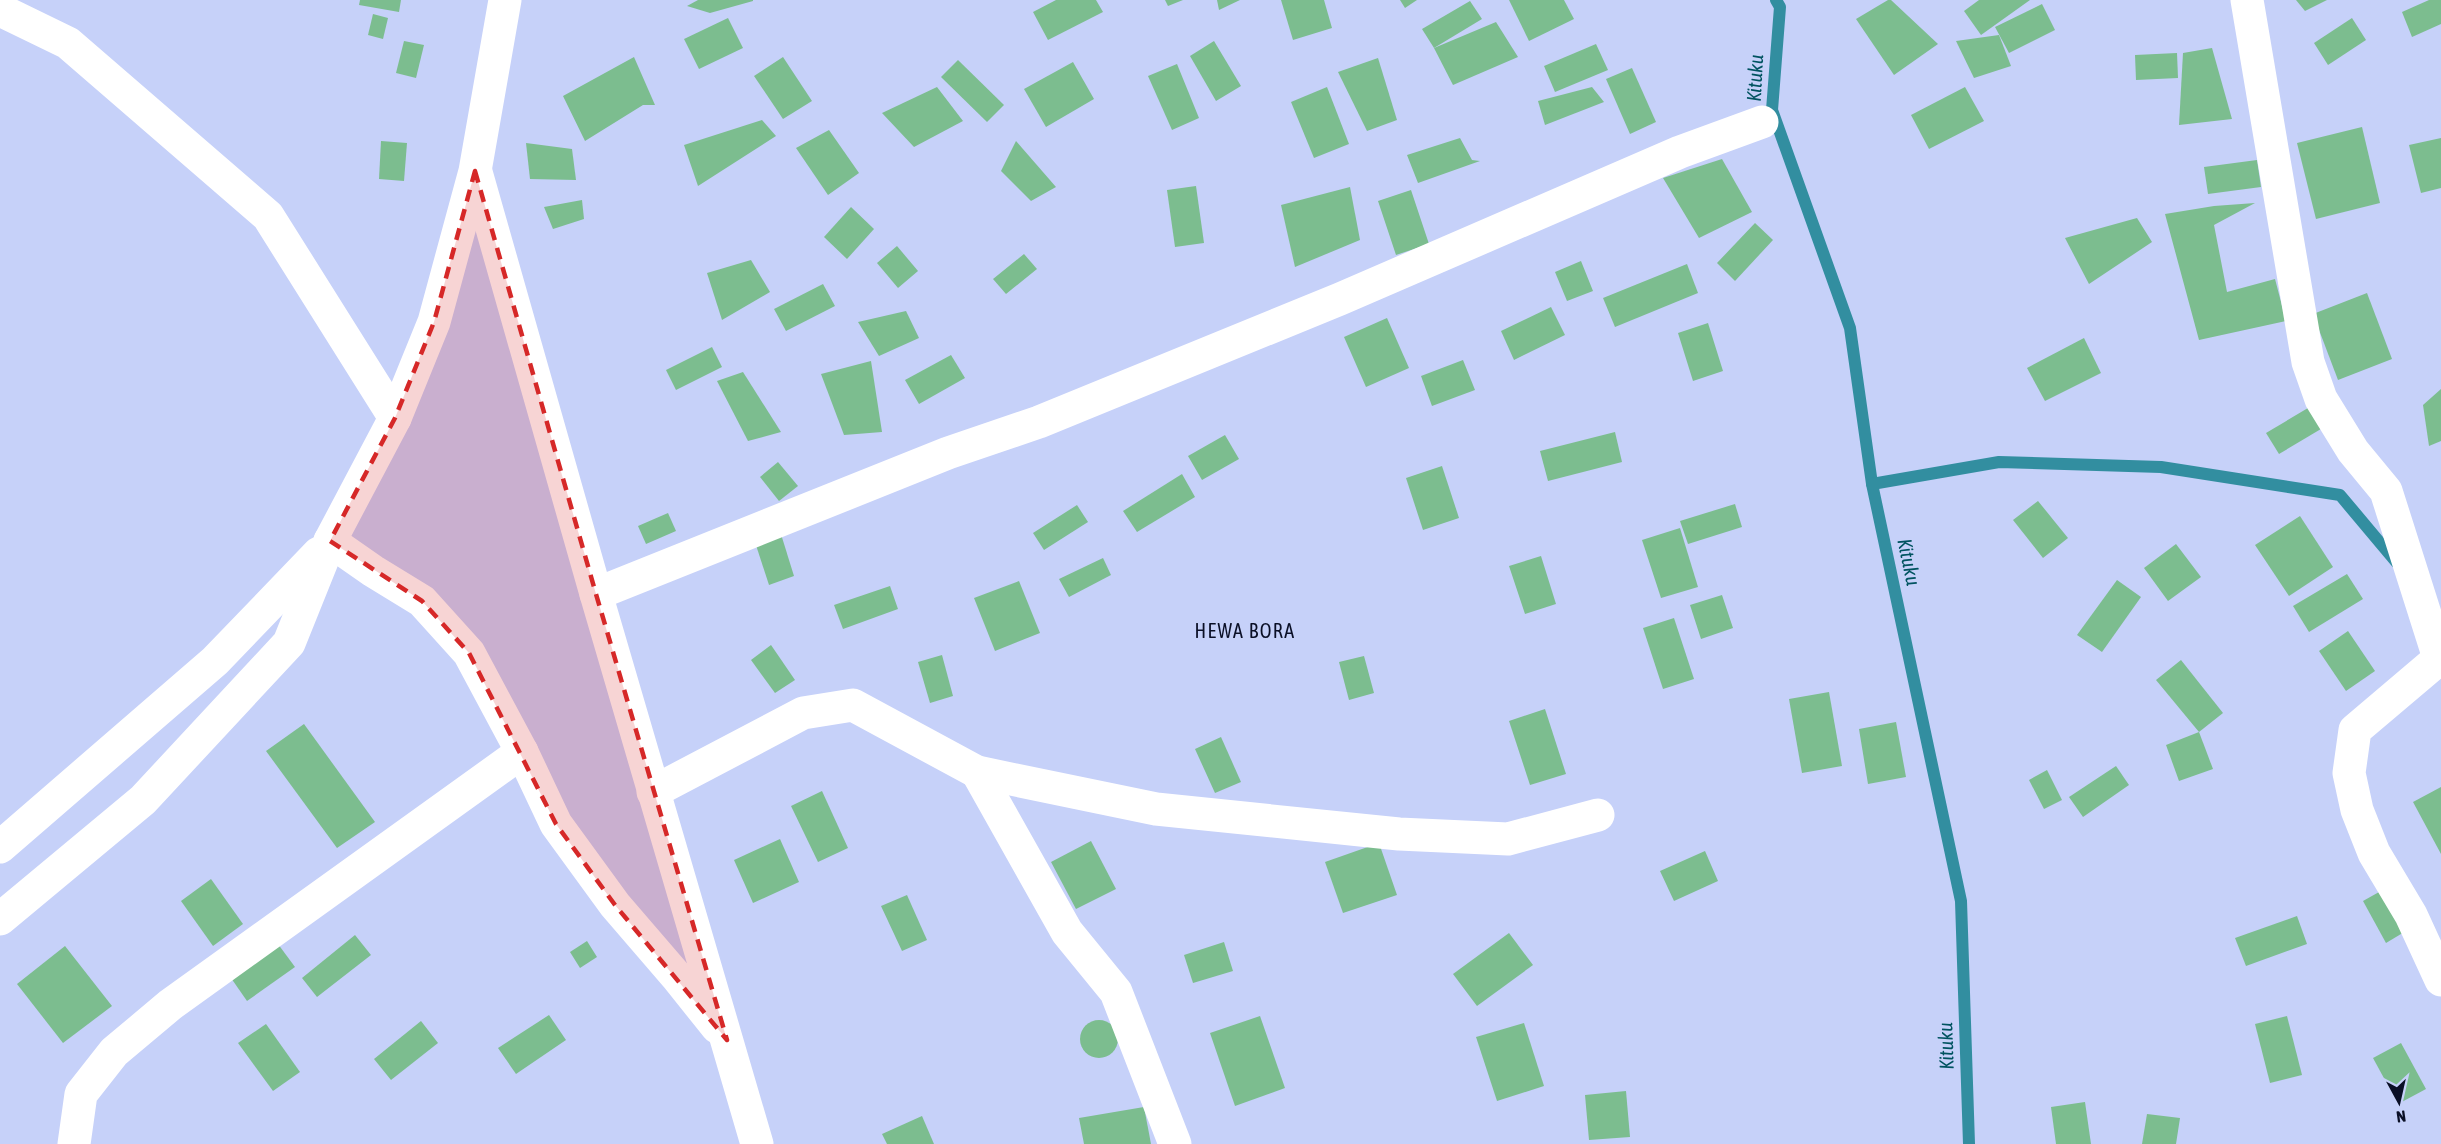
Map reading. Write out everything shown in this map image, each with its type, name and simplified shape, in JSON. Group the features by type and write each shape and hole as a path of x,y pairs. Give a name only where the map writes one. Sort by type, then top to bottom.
{"street":[{"path":"0,919 143,800 289,643 330,541 395,418 434,322 475,171 505,0"},
{"path":"2247,0 2308,362 2321,399 2353,451 2386,491 2440,658 2355,730 2349,773 2357,810 2374,854 2411,915 2441,980"},
{"path":"0,10 68,43 268,216 395,418"},
{"path":"596,594 948,453 1039,422 1340,299 1680,152 1762,122"},
{"path":"475,171 757,1144"},
{"path":"330,541 422,601 470,653 522,752 556,824 615,905 727,1040"},
{"path":"0,847 215,661 330,541"},
{"path":"654,792 803,713 853,705 977,771 1156,809 1399,834 1508,838 1598,815"},
{"path":"75,1144 81,1094 114,1052 170,1005 522,752"},
{"path":"977,771 1067,932 1116,992 1175,1144"}],"highlighted area":[{"path":"475,171 596,594 727,1040 615,905 556,824 469,653 422,601 330,541 395,418 434,322"}],"building":[{"path":"360,0 401,0 399,12 359,5"},
{"path":"698,0 753,1 710,13 687,6"},
{"path":"1056,0 1096,0 1103,12 1048,40 1033,12"},
{"path":"1165,0 1183,0 1168,6"},
{"path":"1217,0 1240,0 1219,10"},
{"path":"1281,0 1324,0 1332,28 1293,40"},
{"path":"1400,0 1417,0 1405,8"},
{"path":"1509,0 1564,0 1574,19 1529,41"},
{"path":"1891,0 1938,44 1894,75 1856,19"},
{"path":"1979,0 2030,0 1981,35 1964,11"},
{"path":"2296,0 2327,0 2305,11"},
{"path":"2429,0 2441,0 2441,24 2412,37 2402,12"},
{"path":"1470,1 1482,19 1434,48 1422,29"},
{"path":"2042,4 2055,30 2009,53 1995,27"},
{"path":"373,14 388,18 383,39 368,35"},
{"path":"728,18 743,48 699,69 684,39"},
{"path":"2352,18 2366,40 2328,65 2314,43"},
{"path":"1496,22 1518,57 1453,85 1434,48"},
{"path":"1999,35 2011,66 1974,78 1956,41"},
{"path":"404,41 424,45 416,78 396,73"},
{"path":"1214,41 1241,86 1216,101 1190,56"},
{"path":"1596,44 1608,70 1555,92 1544,66"},
{"path":"2212,48 2232,119 2179,125 2183,53"},
{"path":"2177,53 2178,78 2136,80 2135,55"},
{"path":"634,57 655,105 643,105 585,141 563,96"},
{"path":"783,57 812,101 783,119 754,76"},
{"path":"1378,58 1397,120 1367,131 1338,72"},
{"path":"958,60 1004,105 987,122 941,77"},
{"path":"1073,62 1094,99 1046,127 1024,89"},
{"path":"1177,64 1199,118 1172,130 1148,76"},
{"path":"1632,68 1656,122 1630,134 1606,79"},
{"path":"937,87 963,121 914,147 882,113"},
{"path":"1327,87 1349,144 1314,158 1291,102"},
{"path":"1592,87 1604,102 1545,125 1538,101"},
{"path":"1965,87 1984,121 1929,149 1911,115"},
{"path":"762,120 776,136 698,186 684,145"},
{"path":"2362,127 2380,203 2316,219 2297,143"},
{"path":"829,130 859,173 828,195 796,148"},
{"path":"1460,138 1472,160 1480,161 1418,183 1407,155"},
{"path":"2441,138 2441,188 2421,193 2409,145"},
{"path":"381,141 407,143 404,181 379,179"},
{"path":"1016,141 1056,187 1031,201 1001,171"},
{"path":"526,143 572,149 576,180 530,179"},
{"path":"1722,159 1752,212 1699,238 1663,178"},
{"path":"2257,160 2261,187 2208,194 2204,167"},
{"path":"1196,186 1204,243 1175,247 1167,190"},
{"path":"1350,187 1360,240 1295,267 1281,205"},
{"path":"1411,190 1429,244 1396,255 1378,201"},
{"path":"582,200 584,219 553,229 544,207"},
{"path":"2255,203 2214,225 2227,292 2275,279 2286,321 2199,340 2165,214 2214,206"},
{"path":"851,207 874,229 847,259 824,237"},
{"path":"2137,218 2152,242 2089,284 2065,238"},
{"path":"1755,223 1773,240 1735,281 1717,263"},
{"path":"897,246 918,271 898,288 877,263"},
{"path":"1024,254 1037,269 1006,294 993,279"},
{"path":"751,260 770,292 722,320 707,273"},
{"path":"1581,261 1593,291 1567,301 1555,272"},
{"path":"1687,264 1698,293 1615,327 1603,298"},
{"path":"823,284 835,306 786,331 774,309"},
{"path":"2367,293 2392,359 2338,380 2313,314"},
{"path":"1551,307 1565,335 1514,360 1501,331"},
{"path":"906,311 919,338 879,356 858,322"},
{"path":"1387,318 1409,368 1366,387 1344,337"},
{"path":"1708,323 1723,371 1693,381 1678,333"},
{"path":"2084,338 2101,373 2045,401 2027,368"},
{"path":"712,347 722,367 676,390 666,370"},
{"path":"951,355 965,378 919,404 905,380"},
{"path":"1463,360 1475,390 1432,406 1421,376"},
{"path":"871,361 882,432 844,435 821,374"},
{"path":"743,372 781,432 748,441 717,381"},
{"path":"2441,389 2441,441 2429,446 2423,405"},
{"path":"2313,405 2326,426 2279,454 2266,433"},
{"path":"1615,432 1622,462 1548,481 1540,451"},
{"path":"1225,435 1239,459 1202,480 1188,456"},
{"path":"778,462 798,486 779,501 760,477"},
{"path":"1442,466 1459,518 1423,530 1406,478"},
{"path":"1182,474 1195,497 1137,532 1123,511"},
{"path":"2038,501 2068,538 2043,558 2013,520"},
{"path":"1735,504 1742,527 1688,544 1680,521"},
{"path":"1077,505 1088,522 1044,550 1033,533"},
{"path":"668,513 676,531 646,544 638,526"},
{"path":"2300,516 2333,567 2289,596 2255,545"},
{"path":"1680,528 1698,587 1661,598 1642,540"},
{"path":"780,531 794,576 769,585 754,539"},
{"path":"2176,544 2201,577 2168,601 2144,568"},
{"path":"1541,556 1556,604 1525,614 1509,566"},
{"path":"1103,558 1111,575 1069,597 1059,579"},
{"path":"2347,574 2363,599 2309,632 2293,606"},
{"path":"2117,580 2141,597 2102,652 2077,635"},
{"path":"1019,581 1040,633 995,651 974,598"},
{"path":"890,586 898,609 843,629 834,605"},
{"path":"1722,595 1733,628 1701,639 1690,605"},
{"path":"1674,618 1694,679 1663,689 1643,628"},
{"path":"2348,631 2375,671 2346,691 2319,651"},
{"path":"771,645 795,680 775,693 751,660"},
{"path":"942,655 953,696 930,703 918,662"},
{"path":"1364,656 1374,693 1349,700 1339,662"},
{"path":"2181,660 2223,713 2199,732 2156,680"},
{"path":"1829,692 1842,766 1802,773 1789,699"},
{"path":"1545,709 1566,774 1530,785 1509,721"},
{"path":"1896,722 1906,777 1868,784 1859,729"},
{"path":"304,724 375,822 337,848 266,751"},
{"path":"2199,732 2213,769 2179,781 2166,745"},
{"path":"1221,737 1241,782 1215,793 1195,749"},
{"path":"2116,766 2129,785 2083,817 2069,797"},
{"path":"2047,770 2062,800 2044,809 2029,780"},
{"path":"2441,787 2441,854 2413,802"},
{"path":"822,791 848,848 818,862 791,806"},
{"path":"780,839 799,882 753,903 734,860"},
{"path":"1091,841 1116,889 1076,909 1051,862"},
{"path":"1379,843 1397,895 1343,913 1325,862"},
{"path":"1705,851 1718,881 1674,901 1660,871"},
{"path":"211,879 243,924 213,946 181,901"},
{"path":"2388,887 2411,928 2386,943 2363,901"},
{"path":"907,895 927,940 902,951 881,906"},
{"path":"2297,916 2307,944 2246,966 2235,938"},
{"path":"1509,933 1533,965 1477,1006 1453,974"},
{"path":"355,935 371,955 317,997 302,978"},
{"path":"587,941 597,957 580,968 570,952"},
{"path":"1224,942 1233,971 1193,983 1184,955"},
{"path":"278,944 295,967 247,1001 231,978"},
{"path":"65,946 112,1006 63,1043 17,984"},
{"path":"549,1015 566,1040 516,1074 498,1048"},
{"path":"1260,1016 1285,1088 1235,1106 1210,1033"},
{"path":"2287,1016 2302,1075 2270,1083 2255,1024"},
{"path":"1099,1020 1113,1025 1118,1039 1113,1053 1099,1058 1085,1053 1080,1039 1085,1025"},
{"path":"421,1021 438,1043 391,1080 374,1059"},
{"path":"1524,1023 1544,1086 1497,1101 1476,1037"},
{"path":"266,1024 300,1072 273,1091 238,1043"},
{"path":"2401,1043 2426,1089 2398,1104 2373,1058"},
{"path":"1626,1091 1630,1137 1589,1140 1585,1095"},
{"path":"2085,1102 2091,1144 2056,1144 2051,1107"},
{"path":"1144,1107 1151,1144 1084,1144 1079,1118"},
{"path":"2147,1114 2180,1118 2176,1144 2142,1144"},
{"path":"922,1116 934,1144 887,1144 882,1134"}],"waterway":[{"name":"Kituku","path":"1776,0 1780,7 1772,110 1850,328 1872,484 1961,901 1969,1144"},
{"path":"1872,484 1999,462 2161,467 2340,495 2397,563"}],"district":[{"name":"HEWA BORA","path":"1245,631"}]}
